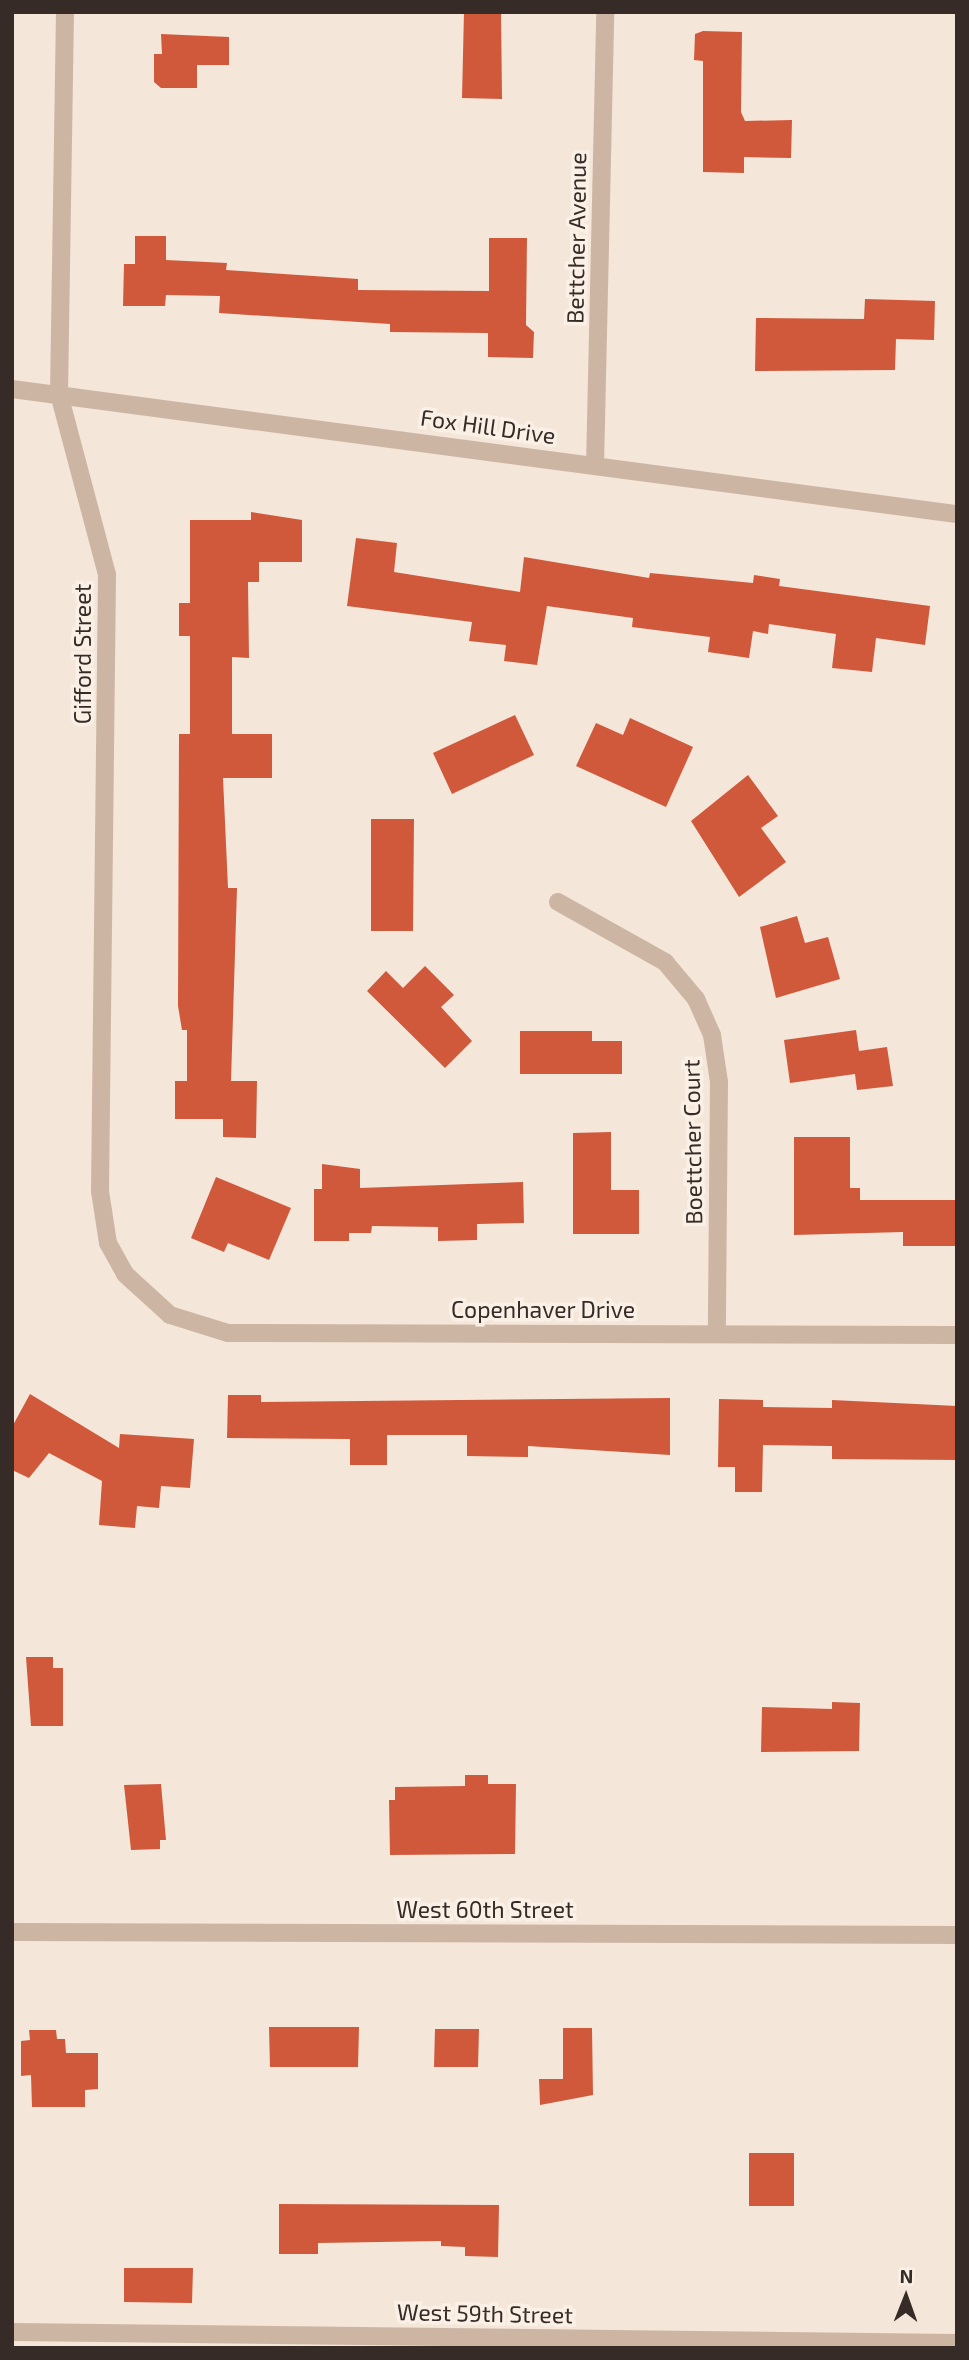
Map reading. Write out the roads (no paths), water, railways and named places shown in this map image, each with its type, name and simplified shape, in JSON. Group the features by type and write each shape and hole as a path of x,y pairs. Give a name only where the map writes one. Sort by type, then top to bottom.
{"street":[{"name":"Gifford Street","path":"65,12 59,394 107,575 100,1207 113,1254 140,1293"},
{"name":"Bettcher Avenue","path":"596,466 605,12"},
{"name":"Fox Hill Drive","path":"12,389 957,514"},
{"name":"Boettcher Court","path":"558,902 665,962 696,999 712,1035 719,1082 717,1334"},
{"name":"Copenhaver Drive","path":"140,1293 170,1315 228,1333 957,1335"},
{"name":"West 60th Street","path":"12,1932 957,1935"},
{"name":"West 59th Street","path":"12,2332 446,2342 957,2343"}]}
